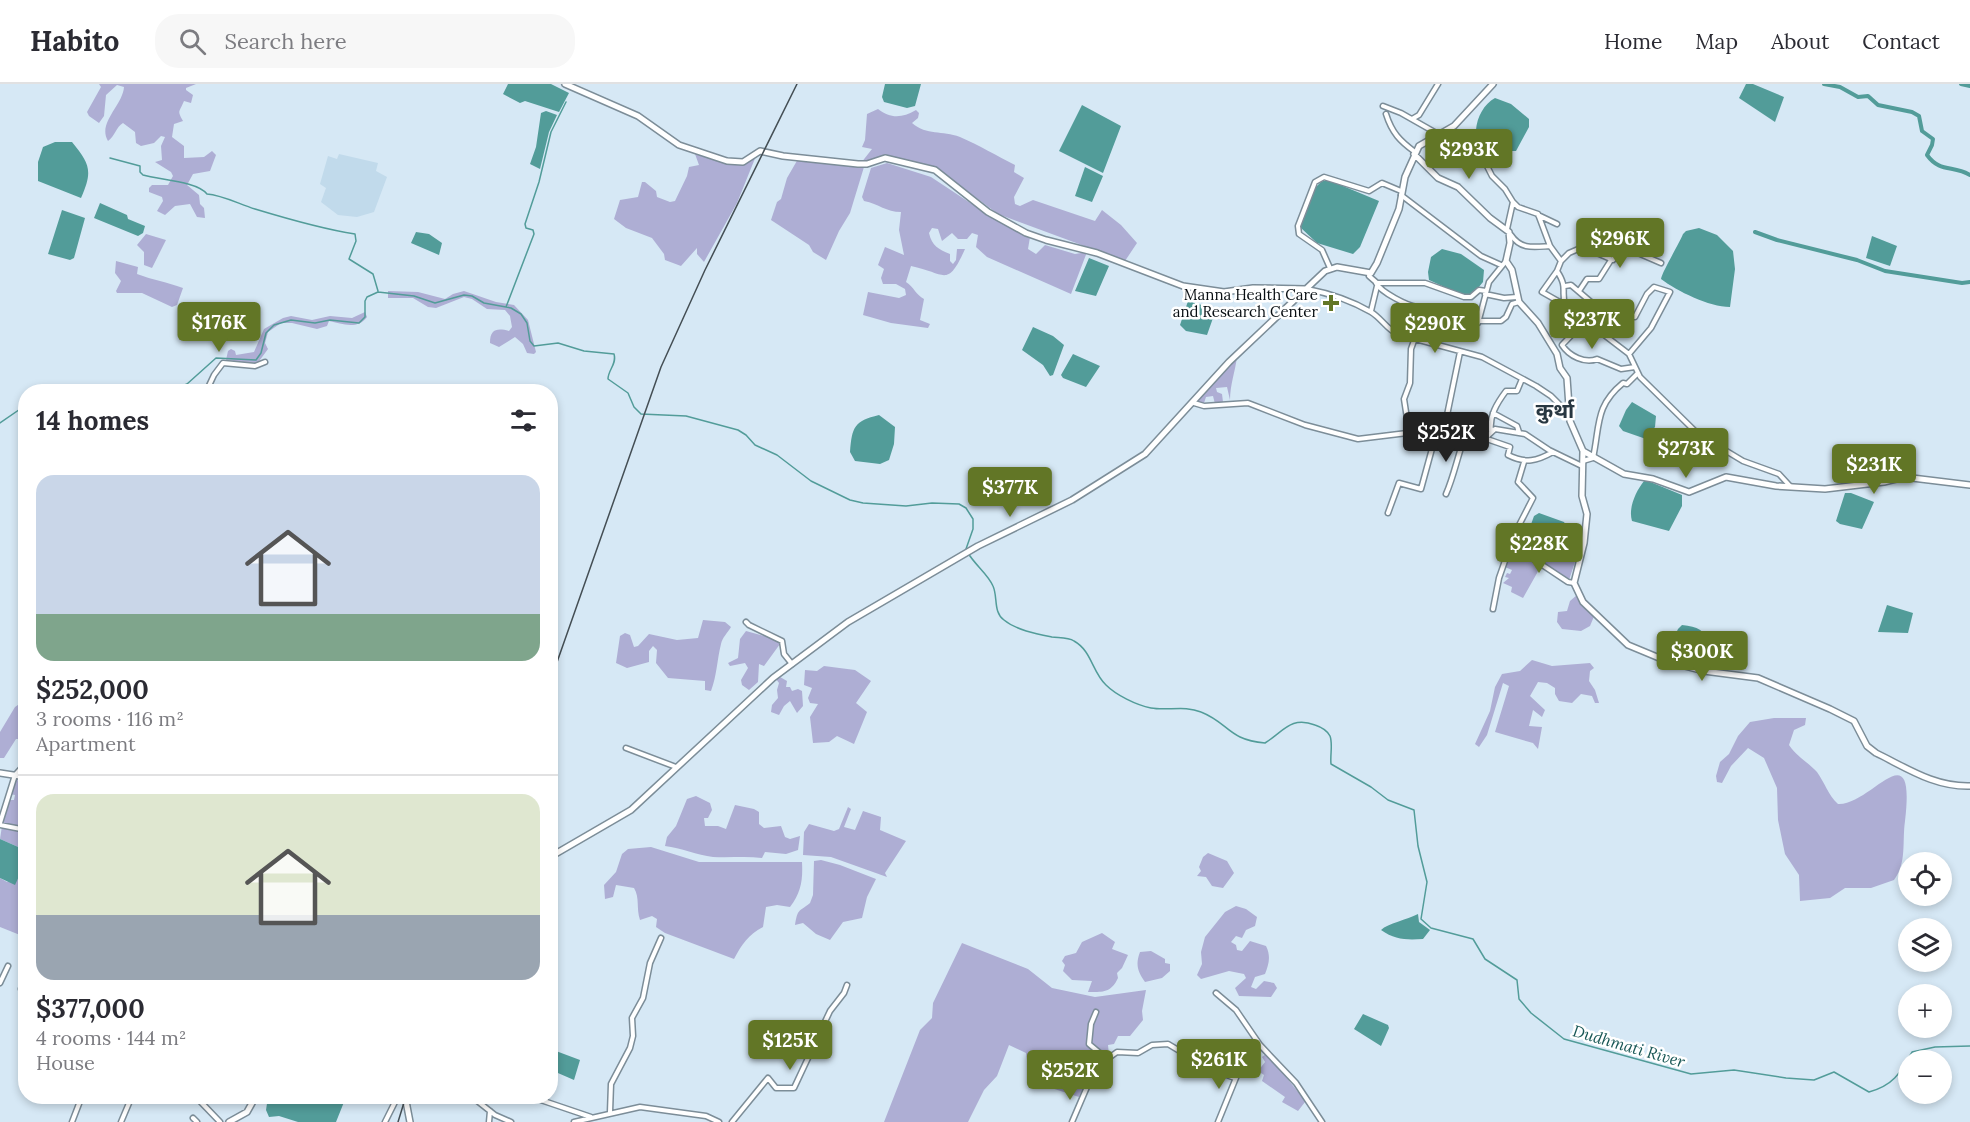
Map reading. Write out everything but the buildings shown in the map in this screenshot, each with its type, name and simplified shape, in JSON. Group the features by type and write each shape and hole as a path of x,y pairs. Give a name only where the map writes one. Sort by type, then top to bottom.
{"street":[{"path":"564,84 638,116 679,145 728,162 743,162 760,150 783,156 858,164 867,164 885,158 935,170 988,212 1026,233 1108,257 1183,286 1224,292 1253,288 1306,289 1328,294 1371,311 1386,328 1482,357 1551,396 1570,415"},
{"path":"1412,119 1419,114 1438,84"},
{"path":"1418,307 1404,303 1369,276 1377,263 1399,209 1401,193 1415,153 1424,141 1454,126 1493,84"},
{"path":"1383,106 1412,119 1485,162 1492,176 1518,207 1557,224"},
{"path":"1386,114 1391,129 1399,140 1415,153 1438,178 1458,187 1490,218 1508,229 1519,245 1525,247 1550,246"},
{"path":"1330,268 1322,250 1299,234 1298,226 1315,182 1324,177 1369,191 1382,183 1401,193 1481,256 1504,263 1512,270 1518,299 1532,314 1557,354 1560,368 1567,378 1570,415 1575,436 1583,451 1624,474 1653,479 1685,491 1726,477 1776,486 1834,489 1911,477 1970,485"},
{"path":"1508,229 1513,202"},
{"path":"1538,214 1550,246 1561,261"},
{"path":"1479,321 1485,293 1504,263 1511,235"},
{"path":"1611,260 1583,247 1569,253 1561,261 1557,271 1542,292 1565,305 1629,354 1638,373 1698,434 1743,461 1779,474 1790,486"},
{"path":"1579,291 1587,279 1599,279 1611,260 1615,259 1620,248 1624,247 1661,263"},
{"path":"558,852 631,810 765,685 848,622 978,546 1064,504 1145,454 1229,362 1330,268 1371,273"},
{"path":"1557,271 1565,286 1563,297 1565,305"},
{"path":"1377,284 1425,283 1468,298 1479,290 1504,298 1518,299"},
{"path":"1371,311 1377,284"},
{"path":"1565,286 1571,285 1591,302 1619,318 1623,315 1635,317 1647,294 1654,287 1670,292 1651,328 1629,354"},
{"path":"1413,338 1438,325 1472,325 1479,321 1501,321 1518,299"},
{"path":"1586,320 1562,345 1566,350 1580,359 1593,361 1597,359 1621,369 1635,367"},
{"path":"1407,433 1404,399 1410,383 1413,338"},
{"path":"1454,435 1446,420 1460,352"},
{"path":"210,384 223,363 255,366 265,362"},
{"path":"1582,464 1593,458 1604,404 1613,391 1623,383 1627,384 1638,373"},
{"path":"1491,431 1493,413 1506,391 1517,391 1522,379"},
{"path":"1194,403 1204,405 1248,404 1305,425 1358,439 1407,433 1454,435 1480,443 1491,431 1501,429 1519,432 1553,452 1582,464"},
{"path":"1493,413 1517,426 1519,432"},
{"path":"1388,513 1399,483 1421,489 1436,434"},
{"path":"1484,438 1510,447 1508,455 1524,462 1537,460 1553,452"},
{"path":"1446,494 1457,467 1456,460 1464,439"},
{"path":"1583,451 1582,496 1587,514 1584,543 1574,584 1583,602 1628,645 1669,662 1764,680 1854,721 1868,746 1876,753 1935,782 1950,786 1970,786"},
{"path":"1493,609 1499,578 1514,535 1533,498 1518,482 1524,462"},
{"path":"1512,545 1574,584"},
{"path":"746,622 749,626 782,640 784,654 792,664"},
{"path":"626,748 676,767"},
{"path":"0,772 18,776"},
{"path":"18,772 0,824 18,828"},
{"path":"610,1112 610,1084 630,1048 633,1036 632,1018 645,992 650,963 661,938"},
{"path":"0,983 8,966"},
{"path":"732,1122 768,1078 776,1089 794,1088 830,1011 844,993 847,985"},
{"path":"1216,993 1236,1010 1260,1045 1296,1083 1322,1122"},
{"path":"1096,1012 1091,1024 1089,1044 1107,1059"},
{"path":"1072,1122 1089,1081 1099,1065 1117,1052 1138,1053 1152,1045 1168,1044 1210,1069 1235,1078"},
{"path":"1218,1122 1243,1062 1260,1045"},
{"path":"72,1122 79,1104"},
{"path":"121,1122 129,1104"},
{"path":"203,1104 220,1122"},
{"path":"229,1122 247,1112 252,1104"},
{"path":"385,1122 394,1104"},
{"path":"407,1104 410,1122"},
{"path":"481,1104 511,1122"},
{"path":"553,1104 592,1117"},
{"path":"574,1122 610,1112 652,1107 706,1116 719,1122"},
{"path":"489,1122 490,1111"}],"shaded area":[{"path":"99,84 196,84 186,88 193,95 191,103 184,101 179,111 183,121 174,124 172,137 184,146 184,158 204,157 212,151 216,155 210,171 193,174 187,185 199,195 205,218 197,217 190,204 175,206 165,215 157,211 163,201 162,197 149,192 149,188 152,185 168,185 173,176 171,172 155,162 162,160 161,146 165,137 161,136 154,143 141,146 136,143 135,132 123,123 108,141 105,134 108,121 123,94 124,87 117,85 106,95 104,116 99,123 87,112 101,87"},
{"path":"508,84 551,84 569,93 559,112 525,101 520,103 503,94"},
{"path":"885,84 921,84 915,106 907,108 884,102 882,97"},
{"path":"1746,84 1753,84 1784,97 1775,122 1739,98"},
{"path":"1495,98 1511,104 1529,119 1529,127 1516,151 1493,146 1476,130 1482,111"},
{"path":"1082,105 1121,126 1103,173 1059,151"},
{"path":"878,109 897,116 916,110 919,113 918,118 912,123 923,130 960,137 1015,165 1014,172 1024,178 1014,197 1015,204 1020,206 1033,200 1095,221 1102,210 1121,225 1137,243 1125,261 998,214 935,167 886,156 861,163 872,149 862,147 865,140 867,114"},
{"path":"546,111 557,115 549,132 540,169 530,164 536,147 541,113"},
{"path":"55,142 72,142 86,162 88,174 81,198 38,181 38,162 43,147"},
{"path":"339,154 378,163 376,171 387,177 374,212 357,217 338,215 321,202 326,188 320,184 328,156 337,159"},
{"path":"695,154 726,163 740,163 756,156 737,203 704,262 697,254 697,248 681,266 665,260 664,254 652,238 626,228 614,219 620,200 638,197 642,182 656,191 657,197 670,202 675,201 689,167 699,165"},
{"path":"798,159 864,167 850,213 826,260 813,252 809,245 771,220 777,202 781,199 787,178"},
{"path":"887,163 931,177 990,216 1030,237 1028,249 1036,254 1045,245 1075,254 1087,252 1071,294 987,257 976,247 978,235 972,233 967,239 958,239 952,233 942,241 938,229 932,228 929,233 932,241 939,249 950,254 950,261 953,264 956,260 957,249 965,249 954,270 949,274 939,274 911,266 906,282 924,299 920,320 930,324 928,328 891,323 863,315 868,292 899,298 906,295 905,289 896,284 883,284 881,278 884,269 878,265 885,247 904,255 899,230 901,212 891,211 864,201 862,197 871,168"},
{"path":"1085,167 1103,176 1092,202 1075,196"},
{"path":"1323,181 1331,181 1379,201 1360,247 1353,254 1317,243 1301,228 1311,195"},
{"path":"100,203 145,226 143,233 138,236 94,218"},
{"path":"62,210 85,218 74,258 70,260 48,254"},
{"path":"1699,228 1717,235 1733,251 1735,269 1730,307 1694,297 1661,279 1683,234"},
{"path":"416,232 429,234 442,243 439,255 411,243"},
{"path":"146,234 166,240 152,268 144,265 144,252 137,245"},
{"path":"1872,236 1897,246 1890,266 1866,258"},
{"path":"1442,249 1461,254 1484,270 1483,282 1473,294 1462,295 1429,280 1431,257"},
{"path":"1089,258 1109,266 1096,296 1075,291"},
{"path":"116,261 138,267 137,274 183,288 177,305 172,307 142,293 117,293 121,281 115,273"},
{"path":"388,291 418,292 445,299 464,291 496,302 514,305 528,320 536,352 527,353 523,344 515,337 499,347 490,343 493,332 509,331 512,327 510,316 505,310 487,309 472,299 464,297 436,308 428,307 413,298 388,298"},
{"path":"1188,301 1212,308 1213,318 1207,335 1186,331 1180,325"},
{"path":"365,312 367,317 354,325 329,321 327,326 317,329 292,323 281,323 268,332 265,343 268,349 257,364 226,360 228,351 231,349 236,355 254,352 264,329 283,318 291,316 312,320 330,316 352,318"},
{"path":"1033,327 1053,336 1064,345 1053,375 1050,376 1043,365 1022,350"},
{"path":"1073,354 1100,366 1086,387 1063,378 1061,375"},
{"path":"1237,357 1230,400 1227,387 1216,388 1217,392 1222,394 1223,402 1215,404 1213,396 1206,397 1203,406 1198,405 1197,401"},
{"path":"1632,402 1656,416 1655,427 1646,439 1623,431 1619,426"},
{"path":"879,415 895,427 894,444 889,460 880,464 855,461 850,452 853,431 859,423"},
{"path":"1644,481 1682,495 1682,506 1669,531 1632,521 1631,511 1634,500"},
{"path":"1845,493 1874,502 1862,529 1836,521"},
{"path":"1539,513 1564,522 1567,527 1561,542 1557,545 1535,539 1529,530 1534,516"},
{"path":"1518,534 1532,546 1539,548 1579,550 1569,580 1517,545 1515,540"},
{"path":"1519,550 1541,566 1523,598 1511,592 1512,587 1503,583 1509,578 1505,577 1507,573 1510,574 1512,570 1505,567 1511,551 1517,554"},
{"path":"1577,595 1595,614 1590,626 1581,631 1562,629 1557,622 1558,612 1567,611 1570,601"},
{"path":"1887,605 1913,613 1908,633 1878,632"},
{"path":"703,620 725,622 731,627 722,642 711,691 705,690 705,681 668,678 656,663 657,650 653,646 649,651 649,662 627,668 616,663 620,636 625,633 630,635 634,647 638,646 649,634 677,640 698,638"},
{"path":"1682,625 1697,628 1705,635 1705,645 1698,659 1685,657 1668,650"},
{"path":"746,631 779,640 780,644 764,666 759,664 758,682 749,690 742,685 741,680 748,668 745,663 730,666 728,663 738,658 740,639"},
{"path":"1532,660 1552,666 1590,663 1594,668 1590,671 1589,681 1599,703 1595,703 1592,696 1581,694 1572,703 1559,701 1555,688 1547,683 1538,682 1530,696 1545,710 1542,717 1533,710 1529,726 1542,727 1538,749 1533,743 1495,732 1509,686 1503,683 1487,735 1479,747 1475,744 1490,711 1495,687 1502,674 1520,671"},
{"path":"824,666 855,670 871,681 856,703 867,712 854,744 837,736 829,742 813,743 810,717 818,704 810,703 808,698 812,688 804,685 805,670 817,671"},
{"path":"780,677 787,681 786,687 790,687 792,691 798,689 802,691 803,706 797,713 790,701 779,715 771,712 772,705 778,698 779,683 776,679"},
{"path":"18,705 18,739 4,758 0,758 0,732"},
{"path":"1774,718 1806,718 1805,725 1794,730 1789,745 1817,772 1838,804 1851,801 1888,778 1897,775 1904,779 1907,794 1903,852 1898,852 1898,873 1894,880 1871,888 1845,888 1830,898 1800,901 1799,875 1785,854 1778,820 1777,788 1764,758 1748,748 1731,766 1722,783 1717,782 1716,776 1720,762 1729,754 1738,736 1750,722"},
{"path":"16,780 18,780 18,827 2,824 9,800 14,800 15,795 10,794"},
{"path":"696,796 710,803 712,810 708,818 704,818 705,826 718,826 726,829 735,805 754,809 759,812 759,824 764,828 781,826 785,837 790,839 800,836 798,850 786,854 765,852 762,858 719,857 665,846 667,837 676,826 687,799"},
{"path":"848,807 851,809 844,827 855,830 863,811 881,817 880,830 906,841 885,873 887,877 831,857 803,855 804,832 809,824 834,831 839,829"},
{"path":"2,826 18,829 18,847 0,839"},
{"path":"0,839 18,847 18,878 15,885 0,878"},
{"path":"651,847 699,862 802,862 802,875 797,897 790,907 777,905 766,907 763,927 746,940 734,959 665,933 656,927 657,919 652,916 640,920 634,888 616,885 613,897 605,899 604,885 616,872 622,854 628,849"},
{"path":"1208,853 1227,861 1234,873 1223,888 1212,886 1206,877 1197,876 1201,871 1199,867 1203,857"},
{"path":"821,860 876,879 867,897 862,918 843,922 830,940 816,934 803,923 795,925 798,913 810,903 813,895 814,861"},
{"path":"18,876 18,934 0,927 0,878 7,882"},
{"path":"1236,906 1246,909 1257,917 1255,926 1246,930 1242,938 1236,936 1231,942 1236,945 1237,950 1242,951 1250,941 1266,946 1269,957 1265,974 1255,977 1251,987 1256,989 1264,981 1274,983 1277,988 1271,997 1239,996 1235,988 1246,978 1244,974 1229,971 1201,979 1197,975 1202,964 1201,952 1205,937 1225,912"},
{"path":"1418,914 1419,922 1430,930 1423,939 1401,939 1381,930 1388,925"},
{"path":"1102,933 1115,942 1112,949 1128,955 1112,987 1102,992 1088,992 1092,981 1072,980 1063,971 1065,965 1062,961 1065,956 1076,953 1082,942"},
{"path":"962,943 1028,969 1052,988 1095,997 1146,990 1142,1011 1143,1020 1130,1036 1118,1036 1114,1044 1108,1045 1109,1055 1089,1073 1079,1097 1030,1081 1026,1053 1009,1045 997,1076 984,1090 968,1122 884,1122 920,1030 932,1018 933,1003"},
{"path":"1151,951 1165,959 1165,963 1170,964 1170,971 1162,978 1145,982 1139,972 1138,961 1140,952"},
{"path":"1363,1014 1388,1025 1389,1028 1381,1046 1354,1029"},
{"path":"558,1052 580,1060 574,1080 558,1073"},
{"path":"1267,1053 1305,1102 1298,1111 1282,1102 1285,1097 1262,1081 1264,1075 1258,1071 1265,1062 1262,1057"},
{"path":"267,1104 343,1104 336,1122 298,1122 279,1116 269,1117 266,1110"}],"waterway":[{"path":"1824,84 1840,87 1858,97 1868,96 1878,105 1912,112 1919,116 1922,131 1933,139 1927,155 1932,161 1942,167 1970,175"},
{"path":"1961,84 1970,86"},
{"path":"506,307 534,234 533,230 526,228 525,224 539,182 551,132 566,102"},
{"path":"110,158 140,166 140,172 143,175 195,186 207,194 267,213 355,234 356,241 349,259 373,274 378,291"},
{"path":"1755,232 1777,240 1857,260 1885,271 1962,283 1970,282"},
{"name":"Dudhmati River","path":"187,384 216,358 256,360 261,353 266,333 274,325 291,320 315,323 330,320 359,323 365,317 367,297 378,292 414,296 435,303 464,295 472,296 484,303 511,308 521,314 527,323 530,341 534,346 558,343 584,351 614,354 608,379 628,393 634,407 641,414 686,416 738,430 755,445 777,455 811,481 850,500 906,506 932,503 959,504 966,508 973,519 973,529 966,549"},
{"name":"Dudhmati River","path":"0,423 18,411"},
{"name":"Dudhmati River","path":"968,553 991,582 998,613 1004,620 1027,631 1074,641 1085,650 1106,685 1139,705 1151,708 1195,710 1210,716 1236,735 1265,743 1288,726 1300,722 1326,730 1331,739 1331,764 1371,787 1388,800 1414,810 1418,846 1427,882 1421,919 1431,928 1473,939 1485,959 1517,980 1519,999 1531,1013 1564,1039 1691,1074 1734,1070 1814,1080 1834,1072 1869,1092 1890,1082 1904,1066 1912,1052 1935,1047 1970,1046"}],"railway":[{"path":"558,659 661,367 705,270 797,84"},
{"path":"398,1122 404,1104"}],"place":[{"name":"Manna Health Care and Research Center","path":"1331,303"}],"district":[{"name":"कुर्था","path":"1555,410"}]}
